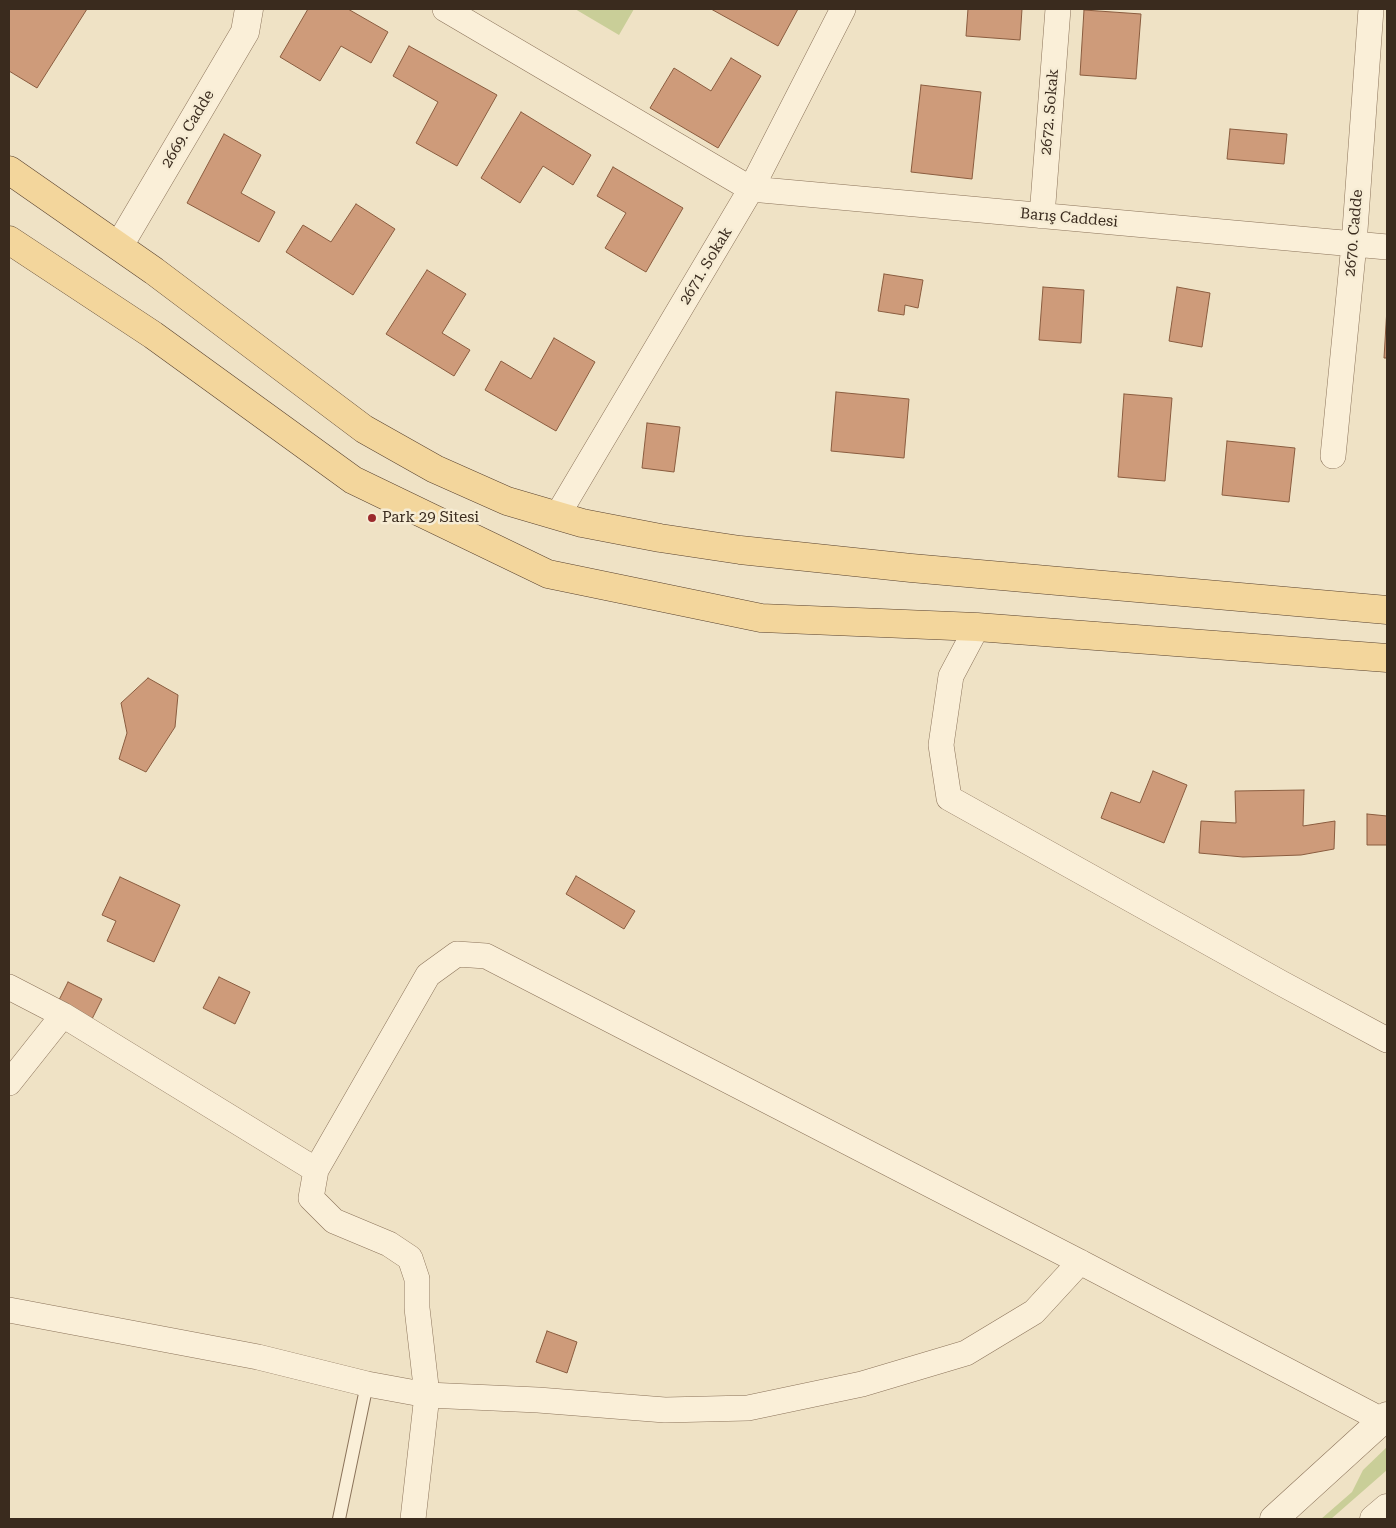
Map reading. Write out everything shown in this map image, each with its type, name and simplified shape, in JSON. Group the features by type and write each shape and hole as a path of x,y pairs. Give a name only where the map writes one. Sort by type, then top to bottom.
{"main road":[{"path":"9,170 120,246 364,429 435,468 507,501 582,523 660,538 740,550 813,559 1387,610"},
{"path":"10,245 153,335 353,480 548,574 761,618 977,627 1387,658"}],"street":[{"name":"2669. Cadde","path":"120,246 246,32 249,9"},
{"path":"445,9 751,190"},
{"name":"2671. Sokak","path":"557,516 751,190 843,9"},
{"name":"2672. Sokak","path":"1042,216 1058,9"},
{"name":"2670. Cadde","path":"1333,456 1354,244 1371,9"},
{"name":"Barış Caddesi","path":"751,190 1387,247"},
{"path":"977,627 951,676 941,745 949,798 1387,1040"},
{"path":"413,1519 428,1395 417,1308 417,1280 410,1258 389,1244 334,1221 311,1198 316,1170 428,975 457,954 486,956 1385,1418 1274,1519"},
{"path":"9,987 63,1015 316,1170"},
{"path":"9,1084 63,1015"},
{"path":"9,1310 258,1357 366,1384 428,1395 538,1400 664,1410 748,1408 862,1384 966,1353 1034,1312 1080,1262"},
{"path":"1374,1519 1387,1508"}],"lane":[{"path":"339,1519 366,1384"}],"green space":[{"path":"575,9 634,9 619,35"},
{"path":"1387,1447 1387,1470 1331,1519 1321,1519 1352,1492 1363,1470"}],"building":[{"path":"9,9 87,9 37,88 9,71"},
{"path":"308,9 348,9 388,32 371,63 341,46 320,81 280,57"},
{"path":"711,9 798,9 778,46"},
{"path":"968,9 1022,9 1020,40 966,36"},
{"path":"1084,10 1141,14 1136,79 1080,75"},
{"path":"409,46 497,95 457,166 416,143 438,102 393,76"},
{"path":"731,58 761,76 718,148 650,108 674,68 711,91"},
{"path":"921,85 981,92 972,179 911,172"},
{"path":"521,112 591,155 573,185 543,166 520,203 481,178"},
{"path":"1230,129 1287,134 1284,164 1227,159"},
{"path":"224,134 261,155 241,193 275,212 259,242 187,203"},
{"path":"613,167 683,208 646,272 605,248 626,213 597,196"},
{"path":"356,204 395,229 353,295 286,252 303,225 331,242"},
{"path":"427,270 466,294 442,333 470,350 454,376 386,334"},
{"path":"884,274 923,280 918,308 905,305 904,315 878,311"},
{"path":"1043,287 1084,290 1081,343 1039,340"},
{"path":"1177,287 1210,293 1202,347 1169,341"},
{"path":"1387,308 1387,358 1384,358"},
{"path":"554,338 595,362 556,431 485,390 501,361 531,379"},
{"path":"836,392 909,399 904,458 831,451"},
{"path":"1124,394 1172,398 1165,481 1118,477"},
{"path":"647,423 680,427 674,472 642,468"},
{"path":"1227,441 1295,448 1289,502 1222,495"},
{"path":"148,678 178,695 175,727 146,772 119,759 127,733 121,703"},
{"path":"1153,771 1187,785 1164,843 1101,818 1111,792 1140,803"},
{"path":"1304,790 1303,826 1335,821 1334,849 1301,855 1243,857 1199,853 1201,821 1236,823 1235,791"},
{"path":"1367,814 1387,816 1387,845 1367,845"},
{"path":"576,876 635,911 624,929 566,894"},
{"path":"120,877 180,905 154,962 107,941 116,921 102,915"},
{"path":"219,977 250,992 235,1024 203,1008"},
{"path":"68,982 102,999 89,1025 55,1008"},
{"path":"547,1331 577,1342 567,1373 536,1362"}],"place":[{"name":"Park 29 Sitesi","path":"372,518"}]}
